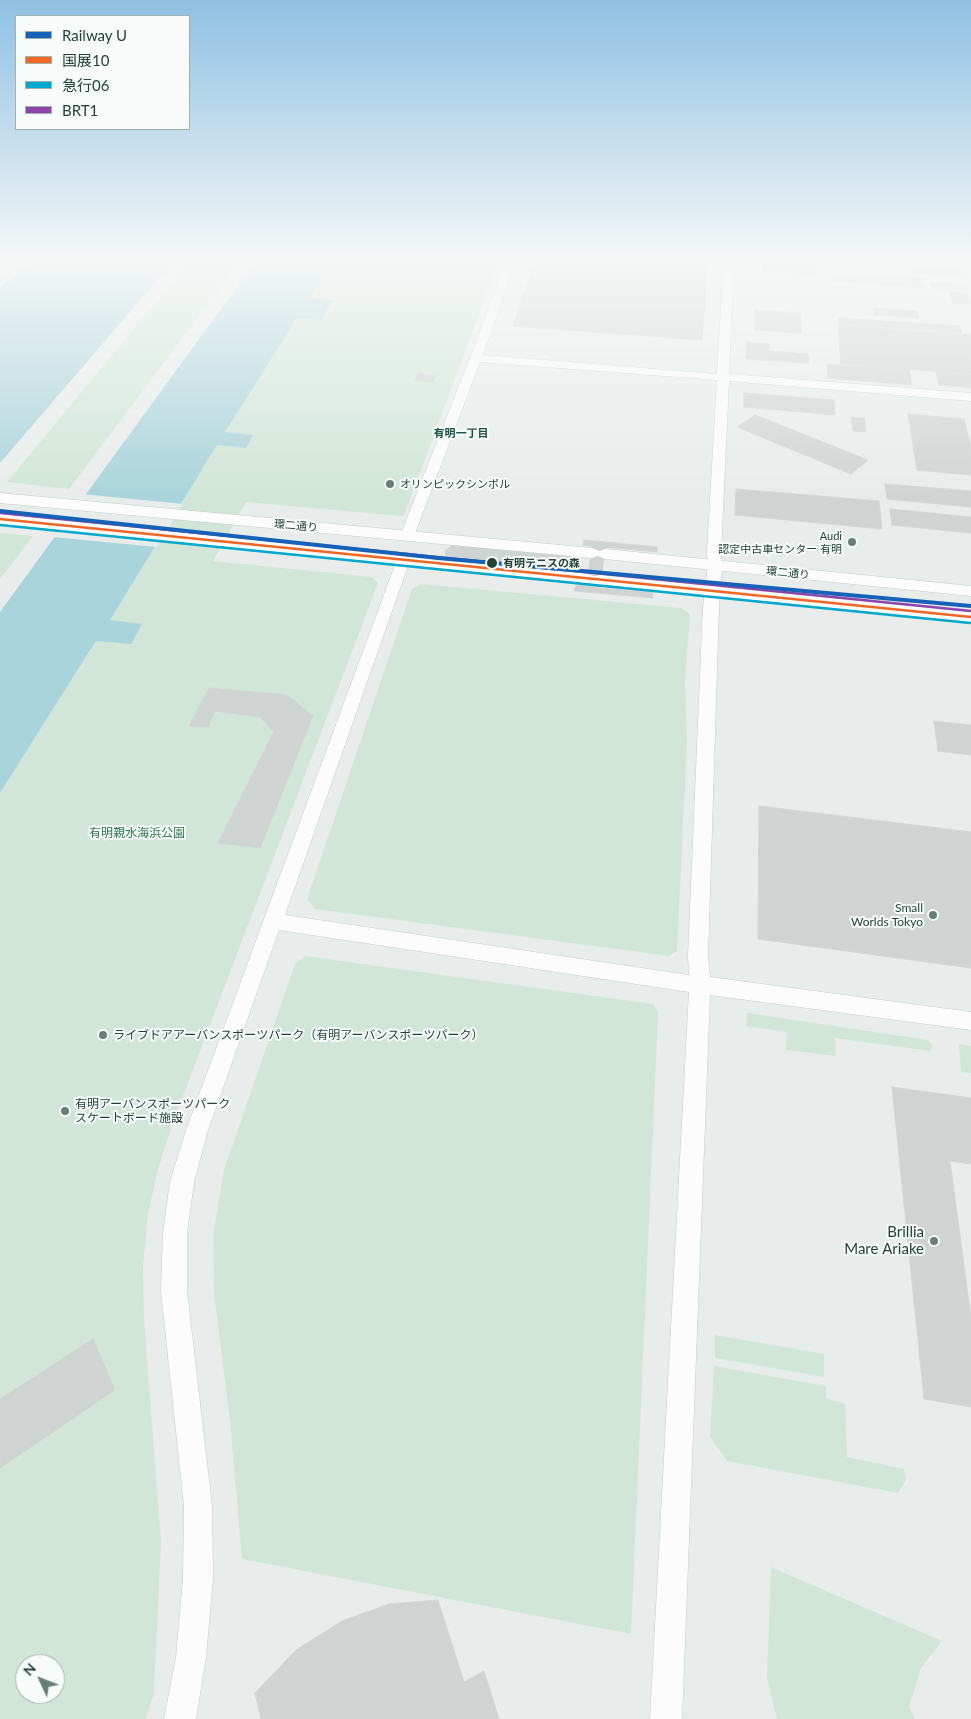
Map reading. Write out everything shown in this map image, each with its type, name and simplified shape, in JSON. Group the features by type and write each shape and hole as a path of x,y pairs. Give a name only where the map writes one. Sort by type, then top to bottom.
{"main road":[{"name":"環二通り","path":"0,498 971,591"},
{"name":"環二通り","path":"0,519 971,617"}],"street":[{"path":"407,536 484,336"},
{"path":"666,1719 700,985 698,956 715,565 714,552 726,336"},
{"path":"476,358 971,397"},
{"path":"180,1719 191,1657 198,1578 198,1506 174,1291 175,1233 182,1182 197,1130 403,560"},
{"path":"272,921 700,985 971,1022"}],"green space":[{"path":"128,336 184,336 69,489 7,482"},
{"name":"有明親水海浜公園","path":"285,336 471,336 404,515 246,502 213,561 372,577 378,583 172,1125 157,1173 148,1214 143,1266 144,1320 161,1541 154,1693 146,1719 0,1719 0,793 217,445 246,447 252,435 225,432"},
{"path":"0,533 33,536 0,579"},
{"path":"421,584 681,608 690,614 685,680 687,741 677,951 669,956 315,909 307,899 412,589"},
{"path":"305,956 653,1004 658,1013 631,1634 242,1559 230,1421 214,1293 213,1236 224,1170 295,964"},
{"path":"747,1013 928,1040 932,1045 931,1051 835,1038 836,1056 786,1050 787,1032 746,1026"},
{"path":"959,1044 971,1046 971,1073 961,1072"},
{"path":"715,1335 824,1354 824,1377 715,1358"},
{"path":"714,1366 826,1386 826,1398 845,1404 847,1457 904,1469 906,1480 898,1493 727,1461 710,1436"},
{"path":"771,1567 942,1641 921,1668 909,1707 915,1719 777,1719 767,1678"}],"water":[{"path":"0,336 109,336 0,463"},
{"path":"201,336 285,336 225,432 253,435 246,448 217,445 110,620 142,624 131,644 96,641 0,793 0,612"}],"pier":[{"path":"82,494 183,504 157,547 52,537"}],"building":[{"path":"651,336 702,336 702,340"},
{"path":"839,336 971,336 971,374 841,364"},
{"path":"746,342 769,344 770,351 808,354 809,363 746,359"},
{"path":"827,364 909,370 912,385 828,378"},
{"path":"936,372 971,375 971,388 939,385"},
{"path":"419,373 436,376 432,382 414,380"},
{"path":"744,393 834,400 835,415 744,407"},
{"path":"908,414 964,419 971,447 971,475 917,470"},
{"path":"755,415 868,460 851,474 737,427"},
{"path":"851,417 864,418 866,432 853,431"},
{"path":"885,484 971,491 971,507 887,499"},
{"path":"736,489 879,501 882,529 735,515"},
{"path":"890,509 971,517 971,533 892,525"},
{"path":"584,540 657,547 657,552 606,547 599,588 652,592 653,598 574,591 576,585 586,586 593,546 583,545"},
{"path":"455,543 569,554 574,558 576,564 566,574 448,562 445,551"},
{"path":"209,688 287,695 313,716 260,848 218,843 274,732 260,717 215,711 208,727 189,726"},
{"path":"934,721 971,725 971,755 938,751"},
{"path":"759,806 971,832 971,968 758,939"},
{"name":"Brillia Mare Ariake","path":"892,1087 971,1098 971,1164 950,1161 971,1318 971,1407 924,1399"},
{"path":"93,1339 115,1390 0,1468 0,1399"},
{"path":"438,1600 464,1682 484,1671 499,1719 261,1719 255,1693 296,1650 342,1621 389,1604"}],"rail line":[{"name":"U","path":"0,511 438,558 971,606"}],"transit line":[{"name":"BRT1","path":"1,513 971,611"},
{"name":"国展10","path":"0,519 971,617"},
{"name":"急行06","path":"0,525 970,623"}],"place":[{"name":"オリンピックシンボル","path":"390,484"},
{"name":"Audi 認定中古車センター 有明","path":"852,542"},
{"name":"有明テニスの森","path":"492,563"},
{"name":"Small Worlds Tokyo","path":"933,915"},
{"name":"ライブドアアーバンスポーツパーク（有明アーバンスポーツパーク）","path":"103,1035"},
{"name":"有明アーバンスポーツパーク スケートボード施設","path":"65,1111"},
{"name":"Brillia Mare Ariake","path":"934,1241"}],"district":[{"name":"有明一丁目","path":"461,433"}]}
